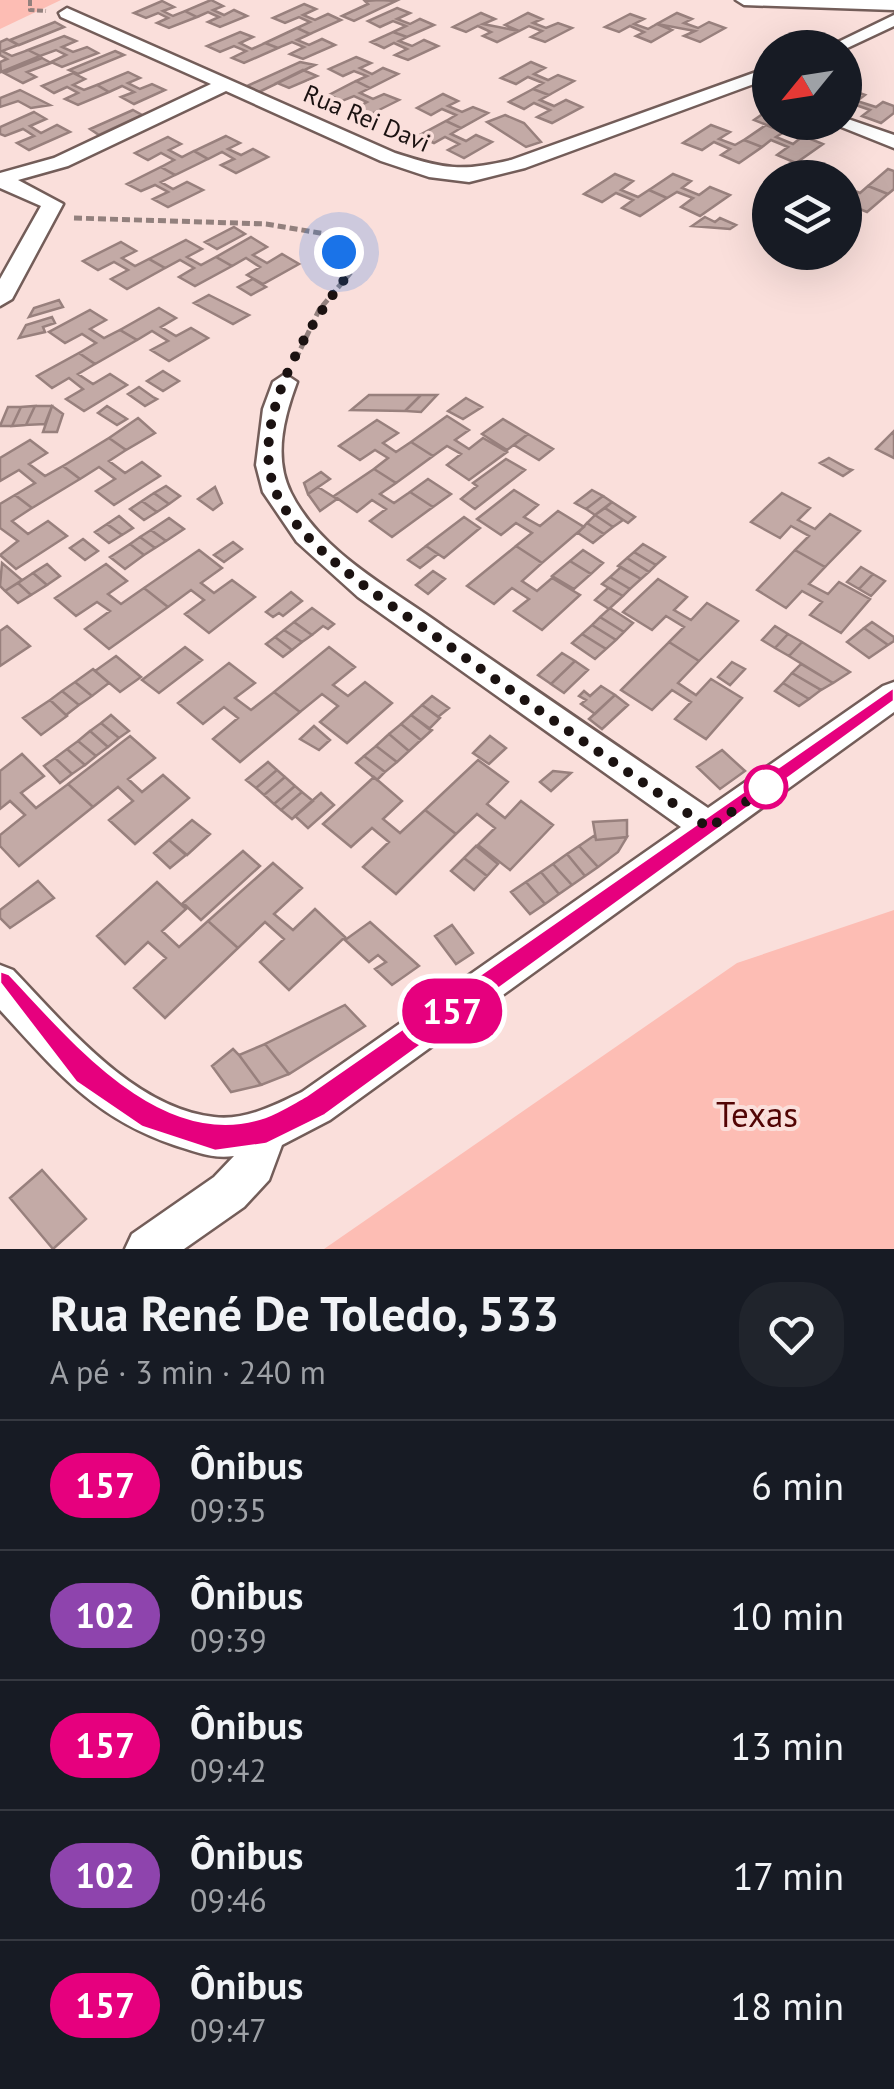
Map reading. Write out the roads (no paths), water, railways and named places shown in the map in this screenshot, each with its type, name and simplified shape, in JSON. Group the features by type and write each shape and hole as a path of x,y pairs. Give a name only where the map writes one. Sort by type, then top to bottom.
{"street":[{"path":"744,0 894,5"},
{"name":"Rua Rei Davi","path":"68,13 388,157 429,172 469,176 518,164 752,79"},
{"path":"862,35 894,20"},
{"path":"0,180 95,147 226,84"},
{"path":"732,86 752,93"},
{"path":"862,131 894,142"},
{"path":"0,299 62,192 95,147"},
{"path":"0,180 62,192"},
{"path":"286,382 274,410 267,448 276,490 302,531 414,621 709,828"},
{"path":"0,983 85,1073 142,1114 215,1138 266,1131 316,1106 894,695"},
{"path":"147,1249 228,1192 254,1166 266,1131"}],"park label":[{"name":"Texas","path":"757,1114"}]}
